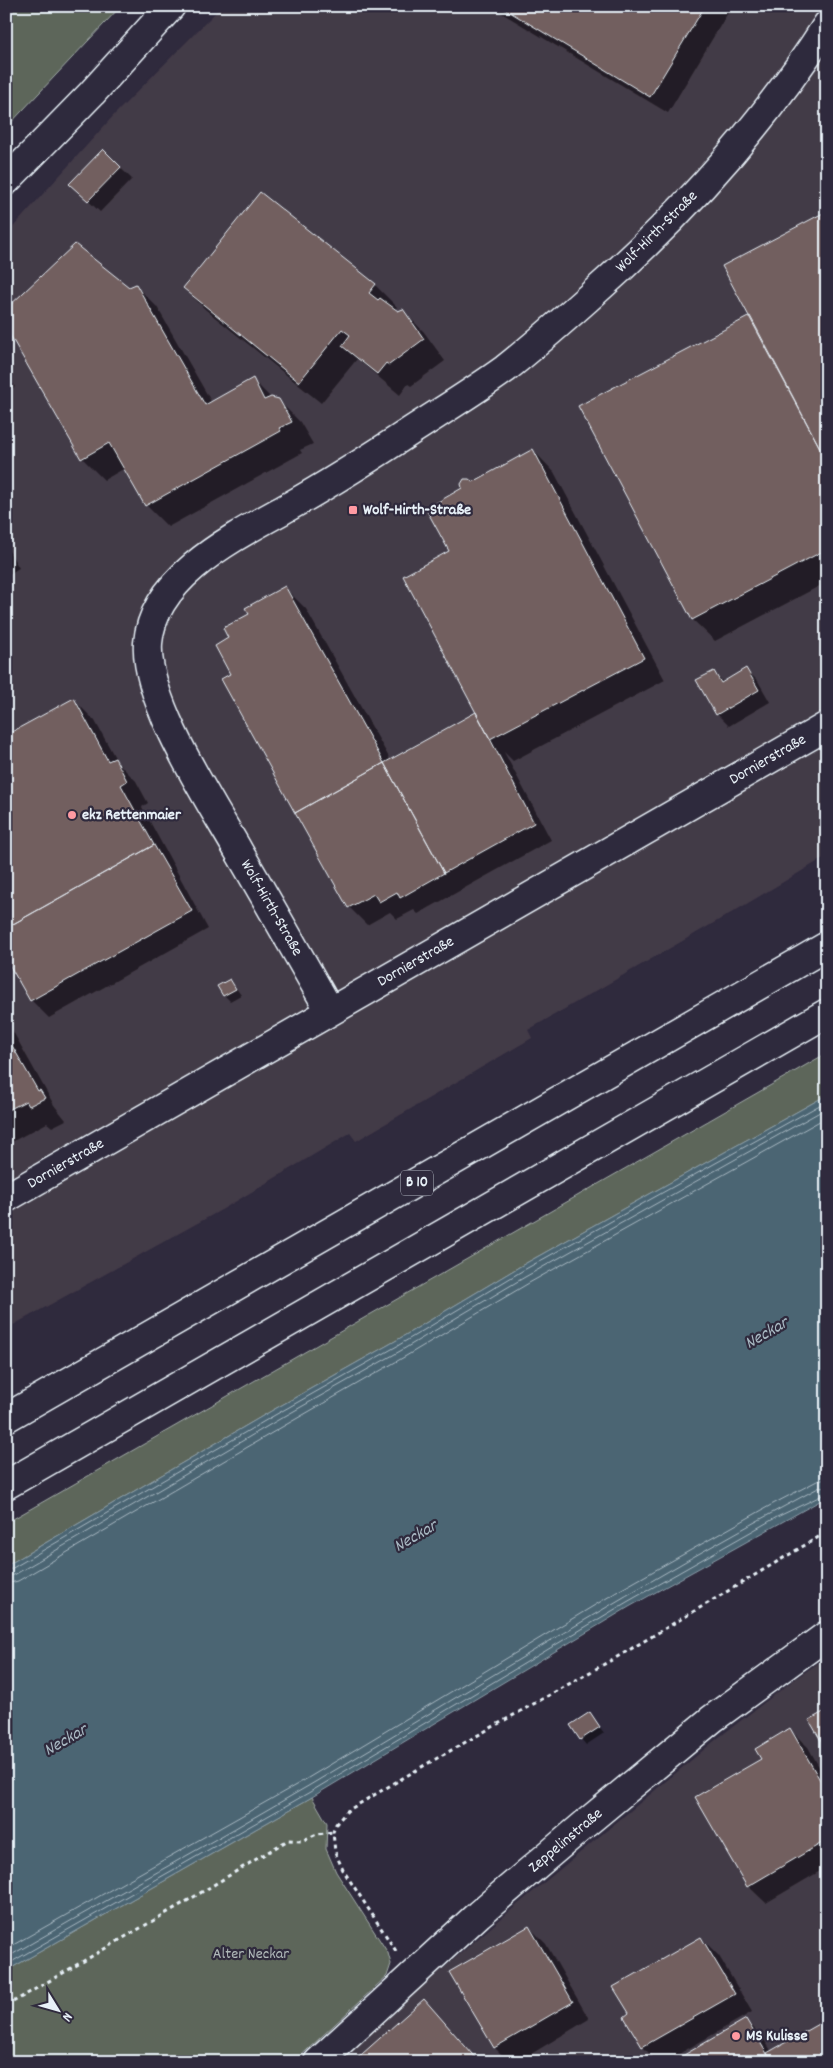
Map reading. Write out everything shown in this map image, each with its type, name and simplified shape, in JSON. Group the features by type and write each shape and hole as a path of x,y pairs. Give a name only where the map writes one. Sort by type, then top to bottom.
{"main road":[{"path":"6,181 92,93 171,6"},
{"name":"Wolf-Hirth-Straße","path":"330,1011 197,779 159,700 149,665 148,644 151,627 158,608 172,588 189,571 210,555 243,532 334,481 462,398 503,370 543,338 612,277 696,194 762,117 827,24"},
{"name":"Dornierstraße","path":"6,1198 827,726"},
{"name":"B 10","path":"6,1418 827,946"},
{"path":"6,1485 827,1014"},
{"name":"Zeppelinstraße","path":"318,2062 479,1914 704,1725 827,1635"}],"path":[{"path":"412,1976 338,1862 333,1832 341,1818 357,1805 624,1654 827,1532"},
{"path":"6,2006 288,1840 301,1841 316,1834 333,1832"}],"shaded area":[{"path":"222,6 827,6 827,856 528,1030 532,1038 356,1141 350,1133 223,1209 6,1329 6,235 115,114"},
{"path":"827,1657 827,2062 341,2062 423,1986 517,1905 718,1738"}],"green space":[{"path":"6,6 121,6 6,128"},
{"path":"827,1053 827,1095 519,1267 397,1340 6,1566 6,1523"},
{"name":"Alter Neckar","path":"312,1797 327,1823 326,1849 336,1872 388,1953 391,1964 387,1976 294,2062 6,2062 6,1971"}],"water":[{"name":"Neckar","path":"827,1095 827,1497 629,1607 312,1797 6,1971 6,1566 397,1340 519,1267"}],"building":[{"path":"500,6 705,6 650,97"},
{"path":"103,149 121,167 88,201 69,184"},
{"path":"260,192 376,284 369,293 378,300 380,298 398,311 403,309 424,339 389,365 386,363 377,374 342,346 350,335 342,329 299,382 183,288"},
{"path":"827,211 827,461 722,266"},
{"path":"75,244 129,287 136,284 205,405 253,378 264,400 271,397 279,399 292,422 279,428 281,431 145,506 109,443 81,459 6,328 6,309"},
{"path":"750,316 827,461 827,549 692,620 578,406"},
{"path":"533,449 644,658 490,739 403,576 449,551 426,509 462,488 461,484 464,479 469,479 473,482"},
{"path":"285,586 384,763 295,813 221,679 230,674 215,646 228,638 223,628 249,614 245,608"},
{"path":"746,668 759,690 716,715 696,680 714,671 721,683"},
{"name":"ekz Rettenmaier","path":"74,698 108,761 115,758 127,781 121,785 154,845 6,928 6,735"},
{"path":"476,712 534,823 444,873 384,763"},
{"path":"384,763 444,873 400,898 397,892 379,902 374,894 348,908 295,813"},
{"path":"154,845 192,911 30,1001 6,959 6,928"},
{"path":"230,979 236,989 223,996 217,986"},
{"path":"6,1035 38,1091 40,1090 45,1098 29,1106 26,1101 6,1111"},
{"path":"827,1710 827,1751 809,1720"},
{"path":"590,1712 600,1727 580,1740 570,1725"},
{"path":"790,1728 827,1792 827,1840 747,1887 695,1797 761,1759 755,1749"},
{"path":"529,1926 573,2002 494,2048 449,1972"},
{"path":"701,1937 735,1994 642,2047 624,2017 629,2013 613,1987"},
{"path":"424,1999 479,2062 353,2062"},
{"name":"MS Kulisse","path":"746,2019 772,2062 672,2062"},
{"path":"827,2019 827,2062 772,2062 767,2053"}],"place":[{"name":"Wolf-Hirth-Straße","path":"353,510"},
{"name":"ekz Rettenmaier","path":"72,815"},
{"name":"MS Kulisse","path":"736,2036"}]}
